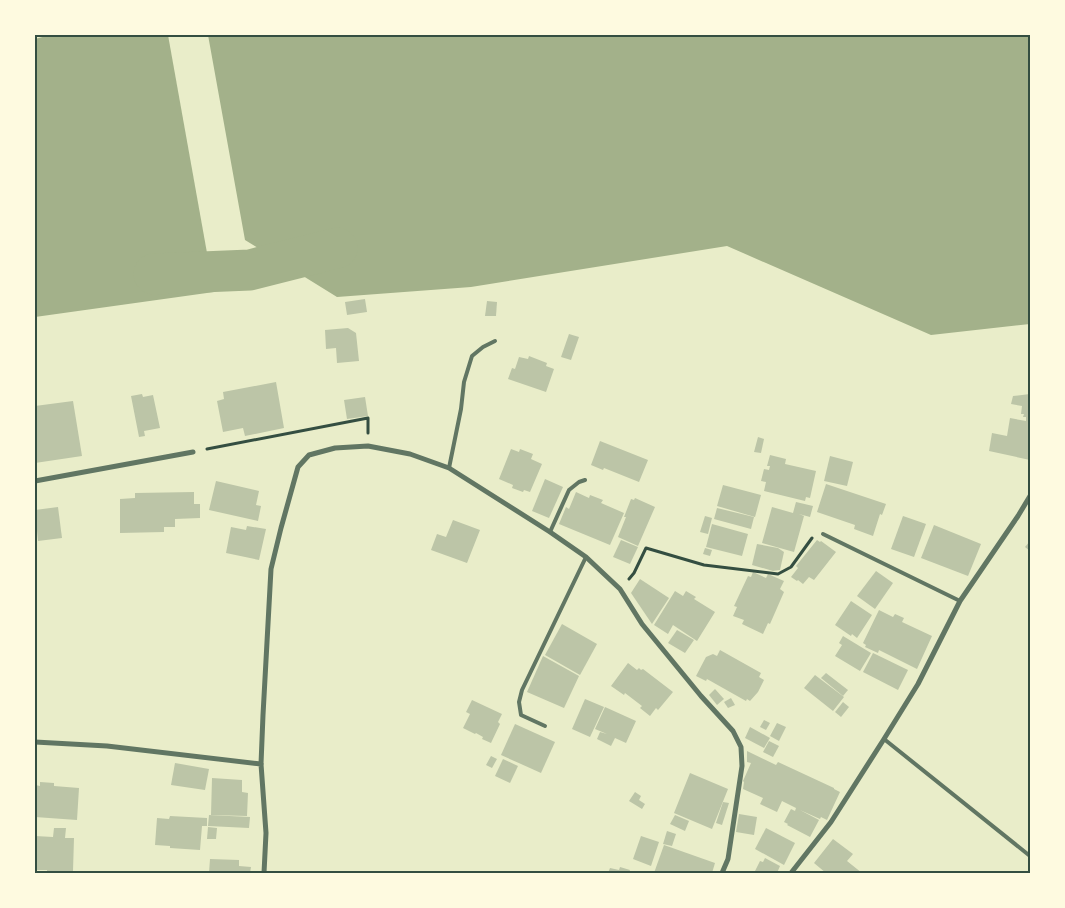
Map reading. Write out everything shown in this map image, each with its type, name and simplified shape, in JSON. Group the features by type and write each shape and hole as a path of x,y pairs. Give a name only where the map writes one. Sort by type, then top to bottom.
{"street":[{"path":"264,873 266,833 261,764 271,568 298,467 310,455 335,448 368,446 410,454 450,468 550,532 586,558 620,589 642,624 701,696 733,730 741,747 742,766 728,859 722,873"},
{"path":"35,481 193,452"},
{"path":"791,873 831,822 884,739 918,684 960,601 1030,496"},
{"path":"35,742 106,746 261,764"}],"lane":[{"path":"450,468 464,382 472,356 483,347 495,341"},
{"path":"550,532 569,490 585,480"},
{"path":"823,534 960,601"},
{"path":"545,726 521,715 519,702 522,690 586,558"},
{"path":"884,739 1030,856"}],"path":[{"path":"193,452 368,418 368,446"},
{"path":"620,589 634,572 646,548 704,565 778,574 791,567 811,538 823,534"}],"shaded area":[{"path":"50,35 168,35 214,292 35,317 35,39"},
{"path":"208,35 1030,35 1030,324 931,335 727,246 471,287 337,297 245,240"}],"building":[{"path":"365,299 367,312 347,315 345,302"},
{"path":"487,301 497,302 496,316 485,316"},
{"path":"348,328 356,333 359,361 337,363 336,348 326,349 325,330"},
{"path":"569,334 579,337 571,360 561,357"},
{"path":"529,356 547,363 546,366 554,369 546,392 508,379 512,368 515,369 519,357 528,359"},
{"path":"276,382 284,428 245,436 243,428 223,432 217,401 224,399 223,392"},
{"path":"142,394 143,397 153,395 160,428 144,431 145,436 139,437 131,396"},
{"path":"1030,394 1030,460 989,451 992,433 1007,436 1010,418 1026,421 1026,417 1023,417 1024,414 1021,414 1022,406 1011,404 1013,396"},
{"path":"365,397 368,416 347,419 344,400"},
{"path":"73,401 82,456 35,463 35,406"},
{"path":"758,437 764,439 761,453 754,452"},
{"path":"600,441 648,460 639,482 604,468 603,470 591,465"},
{"path":"511,449 519,452 520,449 533,454 531,459 542,464 530,492 524,490 523,492 512,488 513,485 499,479"},
{"path":"770,455 786,459 785,464 816,471 810,498 806,497 805,501 764,491 766,482 761,481 764,469 769,470 770,466 767,466"},
{"path":"830,456 853,462 847,486 824,481"},
{"path":"545,479 563,487 549,518 532,511"},
{"path":"216,481 259,491 256,505 261,506 258,521 209,510"},
{"path":"826,484 886,504 882,515 880,514 873,536 854,529 855,525 817,512"},
{"path":"723,485 761,495 755,517 717,506"},
{"path":"194,492 194,504 200,504 200,518 175,519 175,527 164,527 164,532 120,533 120,499 135,498 135,493"},
{"path":"576,492 589,498 590,495 603,500 601,503 624,513 610,545 559,524 566,507 569,509"},
{"path":"635,498 655,507 638,546 618,537 631,499 634,500"},
{"path":"796,502 813,506 810,517 799,514 804,516 794,552 762,543 772,507 793,513"},
{"path":"58,507 62,538 38,541 35,510"},
{"path":"717,508 754,517 751,529 714,519"},
{"path":"705,516 712,518 708,534 700,532"},
{"path":"903,516 926,524 914,557 891,549"},
{"path":"453,520 480,530 467,563 431,550 437,534 446,537"},
{"path":"712,524 748,534 742,556 706,547"},
{"path":"934,525 981,544 968,576 921,558"},
{"path":"247,526 266,529 259,560 226,553 231,527 246,530"},
{"path":"621,540 638,547 630,564 613,557"},
{"path":"817,540 836,552 814,580 809,577 803,584 791,577 798,568 796,566"},
{"path":"1030,541 1030,551 1025,547"},
{"path":"757,544 778,548 784,552 780,570 773,571 752,565"},
{"path":"705,548 712,550 710,556 703,554"},
{"path":"876,571 893,583 875,609 857,596"},
{"path":"753,572 766,578 768,574 784,581 780,589 784,592 770,624 768,623 763,634 742,624 744,620 733,616 737,607 734,606 748,576 751,577"},
{"path":"640,579 669,598 652,624 631,593"},
{"path":"675,591 683,596 686,591 696,597 694,599 715,612 697,641 673,625 668,634 654,625"},
{"path":"851,601 872,615 857,638 835,625"},
{"path":"879,610 893,617 895,614 904,618 902,622 932,636 917,669 879,650 878,653 865,647 866,645 863,643"},
{"path":"562,624 597,644 580,675 545,655"},
{"path":"677,630 694,640 685,653 668,643"},
{"path":"843,636 871,653 860,671 835,656 842,645 839,643"},
{"path":"720,650 761,673 759,677 764,680 758,692 750,701 747,699 746,701 707,679 706,681 696,676 706,657 713,654 717,656"},
{"path":"873,653 908,670 898,690 863,672"},
{"path":"543,656 579,676 564,708 527,692"},
{"path":"628,663 637,670 639,668 643,669 673,692 658,710 656,708 650,716 640,708 642,706 625,693 624,695 611,686"},
{"path":"826,673 848,690 843,696 821,678"},
{"path":"815,675 844,697 833,711 804,688"},
{"path":"715,689 724,699 717,705 709,695"},
{"path":"731,698 735,705 728,708 724,702"},
{"path":"585,699 604,707 590,737 572,729"},
{"path":"472,700 502,714 498,722 500,724 491,743 482,739 483,737 476,733 463,728 470,714 466,712"},
{"path":"843,702 849,707 841,717 835,712"},
{"path":"605,707 636,721 626,743 615,738 611,746 597,739 600,732 607,734 595,729"},
{"path":"764,720 770,723 766,730 760,727"},
{"path":"777,723 786,727 779,741 770,736"},
{"path":"515,724 555,742 541,773 501,755"},
{"path":"750,727 770,738 764,748 745,738"},
{"path":"769,741 779,746 773,757 763,752"},
{"path":"747,751 776,765 778,762 840,792 827,820 800,810 819,820 810,837 784,822 791,809 795,811 796,808 782,801 777,812 760,804 763,798 743,789 743,781 751,763 747,762"},
{"path":"491,756 497,759 492,768 486,765"},
{"path":"503,759 518,766 510,783 495,776"},
{"path":"175,763 209,769 205,790 171,785"},
{"path":"690,773 728,789 712,829 674,813"},
{"path":"212,778 242,780 242,792 248,793 247,816 211,815"},
{"path":"40,782 54,783 54,786 79,788 77,820 35,817 35,785 40,786"},
{"path":"635,792 641,796 639,800 645,804 642,809 629,801"},
{"path":"723,802 729,803 722,825 716,823"},
{"path":"739,814 757,817 754,835 736,832"},
{"path":"209,815 250,817 249,828 208,826"},
{"path":"675,815 689,821 685,831 670,824"},
{"path":"170,816 207,818 207,826 202,826 200,850 155,845 157,818 169,819"},
{"path":"208,827 217,828 216,839 207,839"},
{"path":"54,828 66,828 65,838 74,838 73,871 68,871 68,873 47,873 47,870 35,870 35,836 53,837"},
{"path":"766,828 795,843 784,865 755,849"},
{"path":"667,831 676,834 672,846 663,844"},
{"path":"641,836 659,842 651,866 633,859"},
{"path":"833,839 853,854 847,861 862,873 826,873 814,863"},
{"path":"664,845 715,863 712,873 654,873"},
{"path":"765,858 780,866 777,873 754,873 760,861 763,862"},
{"path":"210,859 239,860 239,866 251,867 250,873 209,873"},
{"path":"620,867 630,870 629,873 608,873 610,868 619,870"}],"waterway":[{"path":"154,274 250,270 337,248"}]}
